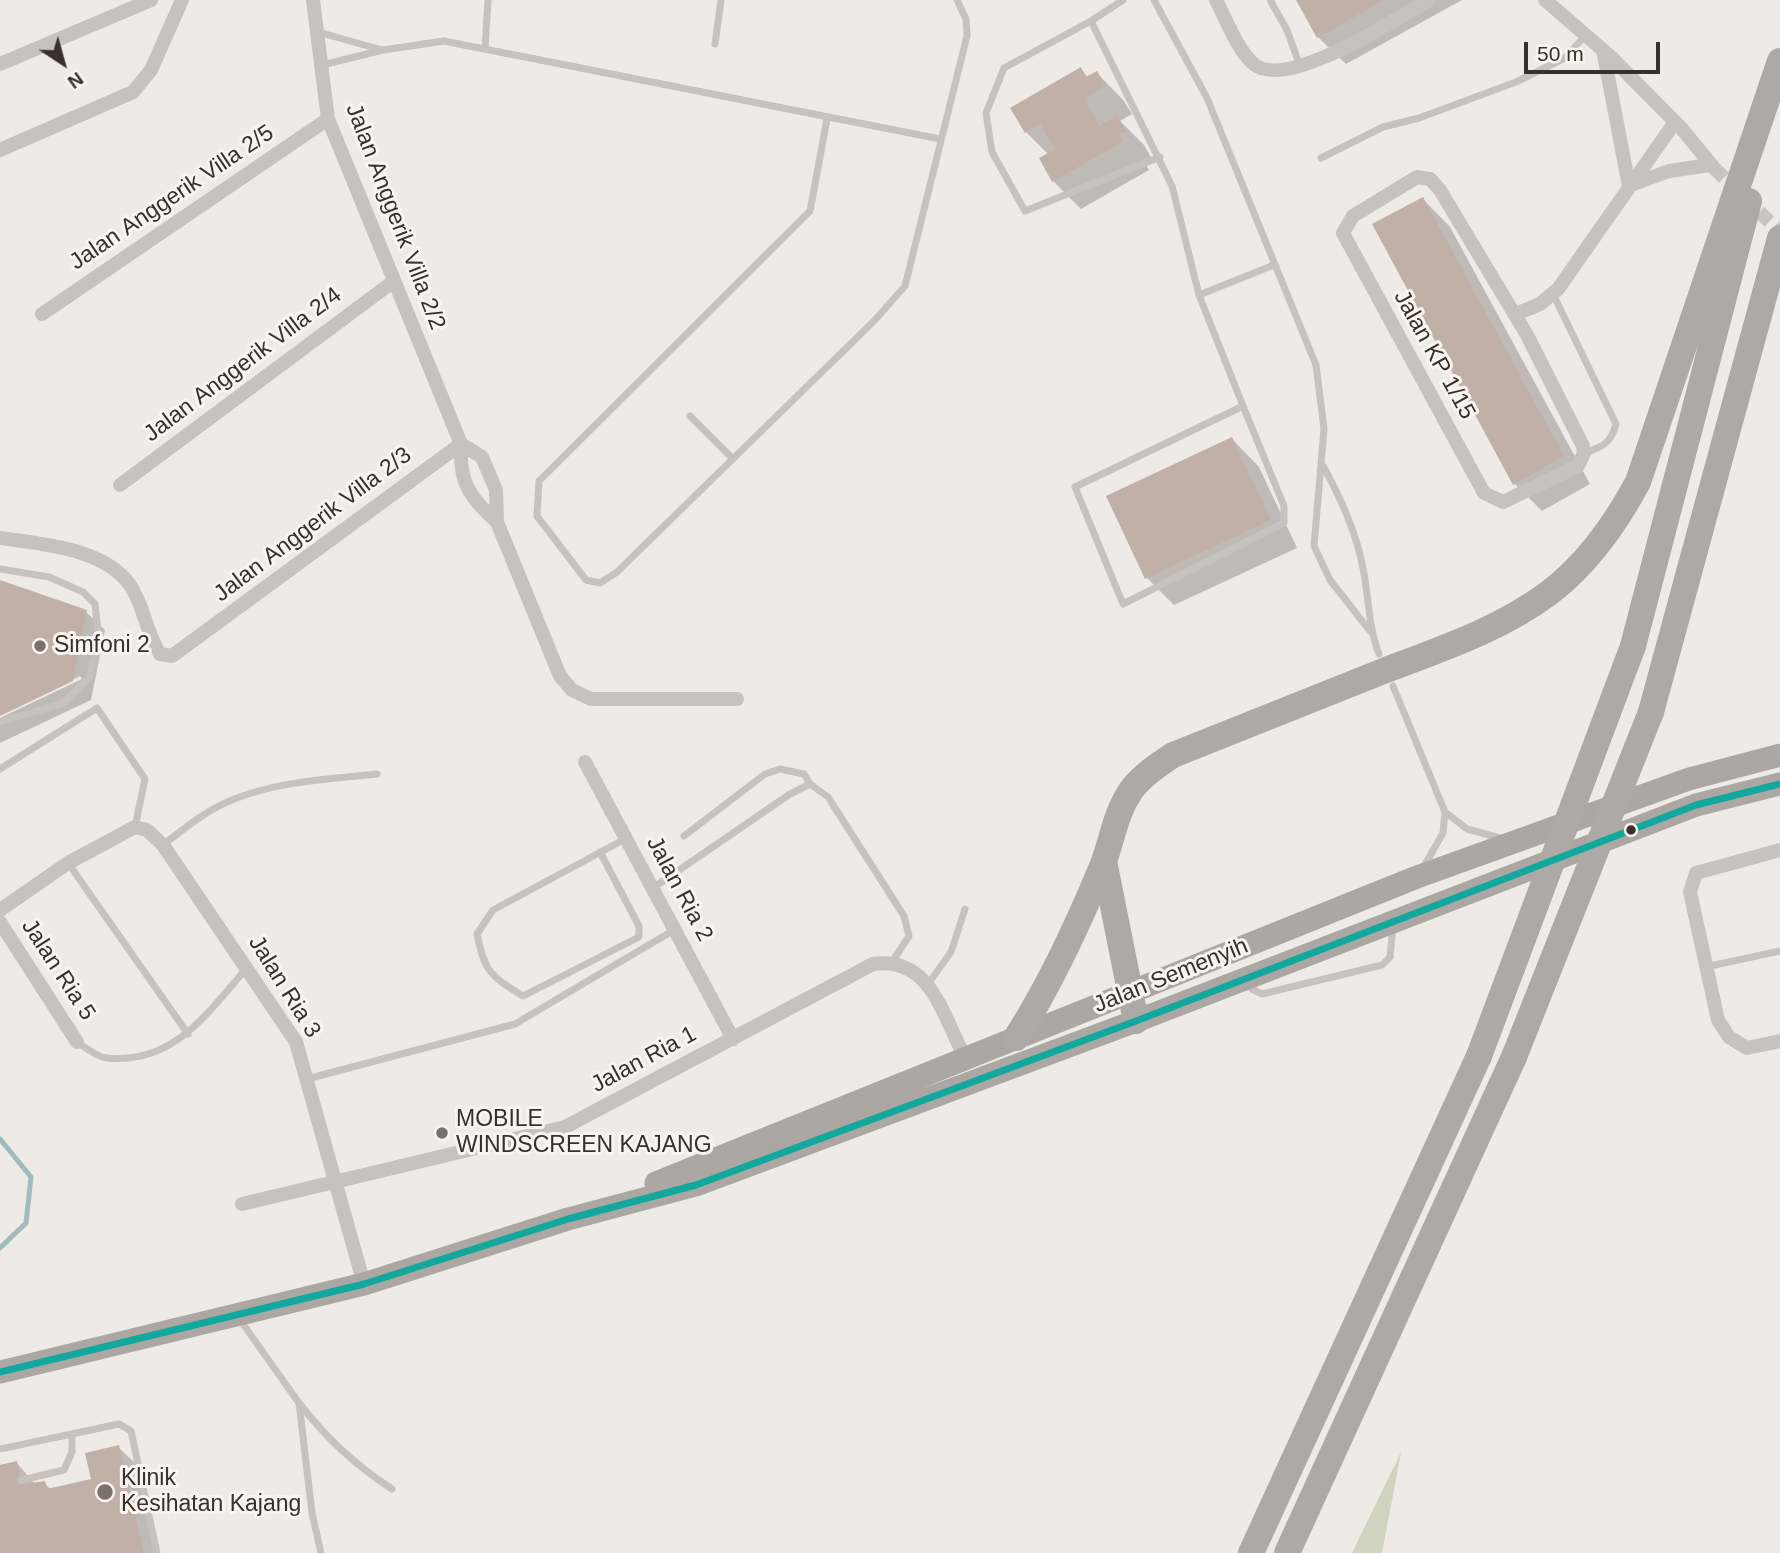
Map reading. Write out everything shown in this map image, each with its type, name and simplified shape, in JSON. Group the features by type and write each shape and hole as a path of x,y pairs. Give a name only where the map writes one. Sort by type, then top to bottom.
{"highway":[{"path":"1016,1038 1054,976 1104,861 1118,813 1133,788 1152,769 1173,755 1447,646 1514,616 1549,593 1571,573 1613,525 1638,482 1780,61"},
{"path":"1251,1553 1479,1056 1633,646 1780,83"},
{"path":"1287,1553 1514,1057 1651,712 1780,238"},
{"path":"1104,861 1128,993 1136,1021"}],"main road":[{"name":"Jalan Semenyih","path":"568,1219 1417,877 1689,779 1780,755"},
{"name":"Jalan Semenyih","path":"0,1372 238,1317 365,1283 568,1219 696,1185 1136,1021 1696,805 1780,784"},
{"path":"1441,869 1451,898"}],"street":[{"path":"0,64 151,0"},
{"path":"0,150 133,92 151,71 181,0"},
{"name":"Jalan Anggerik Villa 2/2","path":"313,0 328,119 461,444 460,470 473,501 497,522"},
{"path":"1216,0 1255,65 1267,70 1300,66 1322,59 1429,0"},
{"path":"1545,0 1603,50 1675,122 1712,167 1669,171 1629,186"},
{"path":"1603,50 1629,186"},
{"name":"Jalan Anggerik Villa 2/5","path":"42,314 328,119"},
{"path":"1516,314 1540,304 1552,294 1675,122"},
{"name":"Jalan KP 1/15","path":"1417,177 1430,179 1516,314 1583,446 1584,453 1577,466 1503,502 1484,492 1343,233 1353,216 1417,177"},
{"name":"Jalan Anggerik Villa 2/4","path":"120,485 394,281"},
{"name":"Jalan Anggerik Villa 2/2","path":"461,444 482,457 496,490 497,522 561,676 572,690 591,699 737,699"},
{"name":"Jalan Anggerik Villa 2/3","path":"0,538 40,544 101,561 130,585 160,654 172,656 461,444"},
{"name":"Jalan Ria 2","path":"585,762 733,1039"},
{"path":"0,910 68,863 135,827"},
{"name":"Jalan Ria 3","path":"135,827 147,830 163,845 296,1042 365,1283"},
{"path":"1780,850 1696,873 1690,892 1718,1020 1729,1037 1747,1048 1780,1041"},
{"name":"Jalan Ria 5","path":"0,922 77,1042"},
{"path":"892,962 910,968 928,984 965,1058"},
{"name":"Jalan Ria 1","path":"242,1204 565,1127 873,964 892,962"}],"lane":[{"path":"485,48 488,0"},
{"path":"715,44 721,0"},
{"path":"827,119 810,211 539,481 537,516 586,580 600,583 617,572 874,321 905,286 967,36 966,19 957,0"},
{"path":"1123,0 1091,21 1004,68 986,113 992,152 1025,211 1160,158"},
{"path":"1154,0 1207,98 1316,365 1324,429 1322,466 1315,500 1314,546 1330,580 1370,631"},
{"path":"1270,0 1287,30 1300,66"},
{"path":"1091,21 1172,186 1199,295 1284,506 1284,523 1123,604 1075,487 1243,405"},
{"path":"318,32 383,50"},
{"path":"1321,158 1383,127 1419,118 1516,82 1565,58 1585,36"},
{"path":"322,65 383,50 444,41 827,119 940,139"},
{"path":"1199,295 1274,265"},
{"path":"1552,294 1616,424 1612,439 1601,448 1584,453"},
{"path":"690,416 732,458"},
{"path":"1322,466 1337,491 1356,538 1363,568 1370,631 1379,654"},
{"path":"0,569 49,577 83,592 95,604 99,640 89,678 63,703 0,722"},
{"path":"1393,686 1445,813 1443,833 1417,877"},
{"path":"0,769 97,708 145,779 135,827"},
{"path":"684,835 765,774 780,769 804,774 810,784 828,797 904,916 909,936 892,962"},
{"path":"163,845 198,818 236,798 287,784 377,774"},
{"path":"653,888 790,794 810,784"},
{"path":"1445,813 1479,835 1518,841"},
{"path":"600,852 639,926 639,937 523,996 497,980 484,965 477,934 493,911 600,852 626,838"},
{"path":"68,863 188,1034"},
{"path":"928,984 951,952 965,909"},
{"path":"1244,978 1252,989 1262,994 1382,965 1390,957 1394,943 1393,920"},
{"path":"307,1079 515,1024 675,929"},
{"path":"1706,967 1780,951"},
{"path":"77,1042 103,1058 154,1053 188,1034 247,968"},
{"path":"238,1317 325,1436 362,1469 391,1489"},
{"path":"299,1403 312,1513 321,1553"},
{"path":"0,1449 119,1424 131,1431 157,1553"},
{"path":"22,1480 64,1470 72,1452 72,1434"}],"green space":[{"path":"1401,1452 1382,1553 1352,1553"}],"building":[{"path":"1296,0 1385,0 1317,38"},
{"path":"1081,67 1086,77 1097,71 1106,86 1084,98 1099,126 1117,115 1126,131 1119,135 1123,142 1052,182 1039,158 1055,149 1040,124 1025,133 1010,108"},
{"path":"1423,197 1564,456 1513,485 1372,224"},
{"path":"1232,437 1271,520 1145,579 1106,496"},
{"name":"Simfoni 2","path":"0,580 87,610 73,681 0,716"},
{"path":"119,1445 144,1553 0,1553 0,1465 17,1461 20,1474 16,1479 18,1485 45,1481 47,1489 91,1479 85,1453"}],"waterway":[{"path":"0,1139 31,1177 26,1223 0,1248"}],"tunnel":[{"path":"1714,168 1780,232"}],"transit line":[{"path":"0,1372 364,1284 568,1219 696,1185 1136,1021 1696,805 1780,784"}],"place":[{"name":"Simfoni 2","path":"40,646"},
{"name":"MOBILE WINDSCREEN KAJANG","path":"442,1133"},
{"name":"Klinik Kesihatan Kajang","path":"105,1492"}]}
